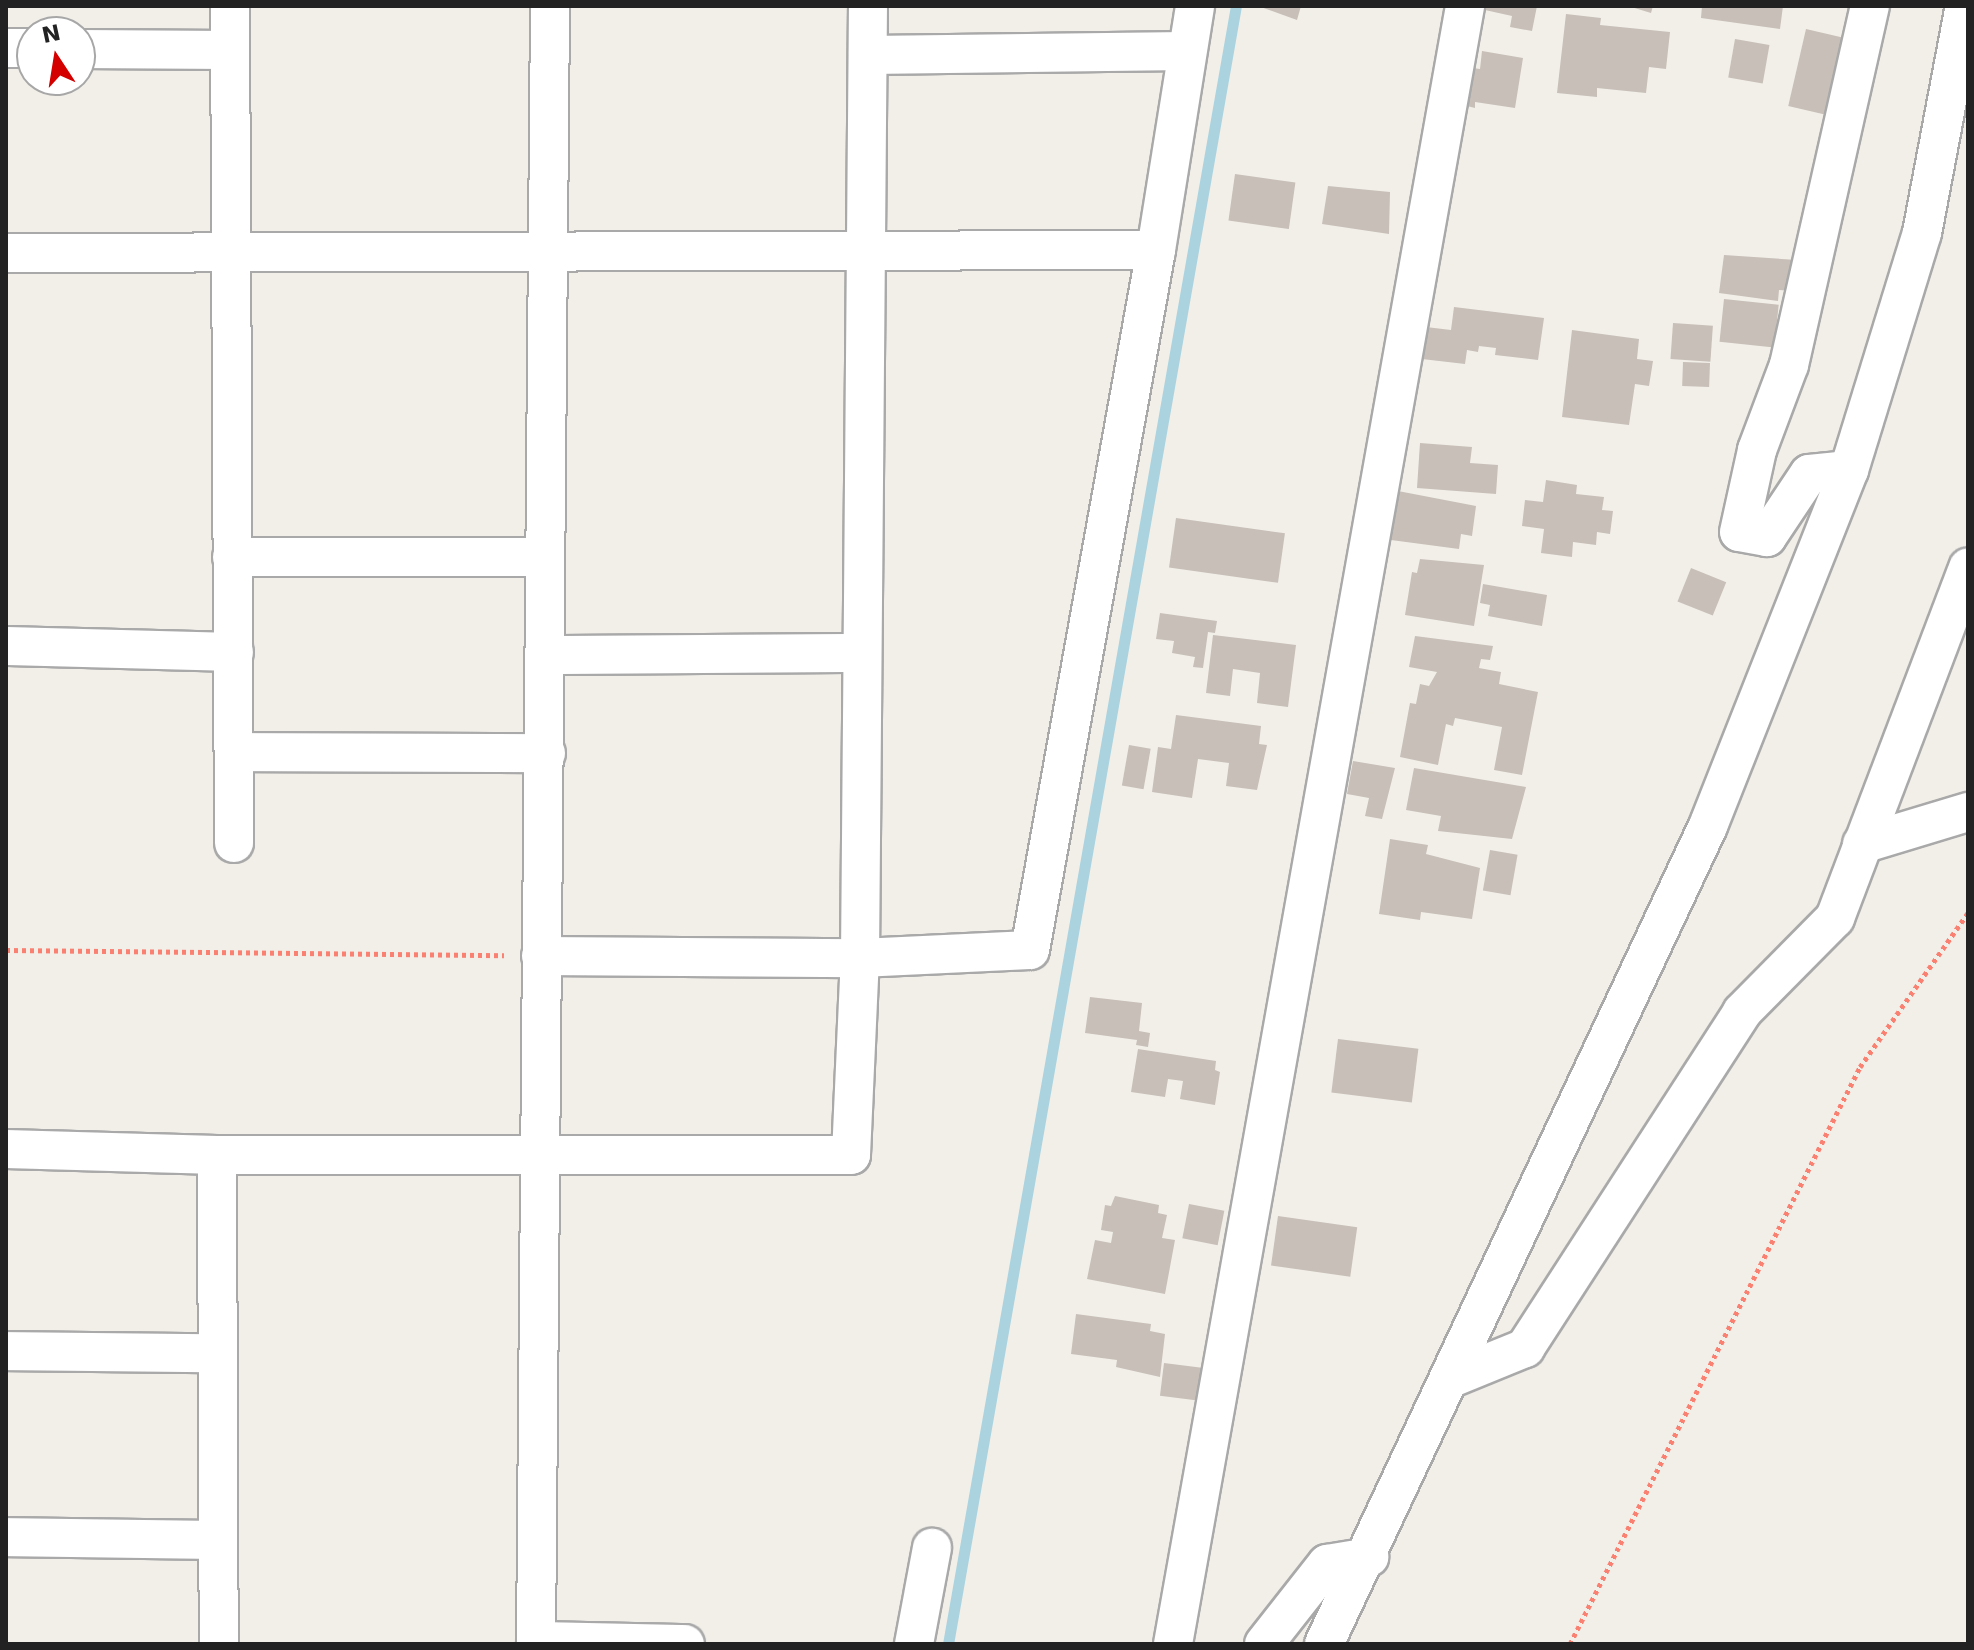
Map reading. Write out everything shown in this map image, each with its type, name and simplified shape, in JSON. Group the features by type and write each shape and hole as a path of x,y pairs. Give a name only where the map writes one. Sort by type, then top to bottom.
{"street":[{"path":"230,6 234,252 234,843"},
{"path":"550,6 536,1643 685,1644"},
{"path":"6,1149 217,1155 851,1155 860,958 863,253 868,6"},
{"path":"541,956 860,958 1030,950 1156,250 1195,6"},
{"path":"1173,1644 1465,6"},
{"path":"1849,470 1809,474 1767,537 1739,532 1757,450 1789,365 1870,6"},
{"path":"1324,1644 1454,1377 1708,826 1849,470 1922,233 1965,6"},
{"path":"96,49 230,50"},
{"path":"868,55 1187,51"},
{"path":"6,253 1156,250"},
{"path":"232,557 544,557"},
{"path":"1454,1377 1525,1348 1742,1012 1835,918 1968,567"},
{"path":"6,646 234,652"},
{"path":"545,655 862,653"},
{"path":"234,752 546,753"},
{"path":"1862,844 1968,812"},
{"path":"217,1155 214,1353 219,1644"},
{"path":"6,1351 214,1353"},
{"path":"6,1537 216,1540"},
{"path":"914,1644 932,1548"},
{"path":"1264,1644 1327,1564 1369,1557"}],"path":[{"path":"1570,1644 1860,1067 1968,913"},
{"path":"6,950 541,956"}],"building":[{"path":"1258,6 1301,6 1297,20"},
{"path":"1486,6 1537,6 1532,31 1510,27 1512,16 1485,10"},
{"path":"1628,6 1653,6 1651,13"},
{"path":"1702,6 1783,6 1780,29 1701,18"},
{"path":"1566,14 1601,18 1600,25 1670,32 1666,69 1649,67 1646,93 1597,88 1597,97 1557,93"},
{"path":"1806,29 1848,39 1830,116 1788,106"},
{"path":"1735,39 1769,45 1763,83 1728,77"},
{"path":"1482,51 1523,58 1515,108 1475,102 1475,108 1467,106 1473,68 1480,69"},
{"path":"1235,174 1295,182 1289,229 1228,221"},
{"path":"1328,186 1390,192 1389,234 1322,224"},
{"path":"1724,255 1797,260 1793,291 1779,290 1778,301 1719,293"},
{"path":"1724,299 1779,305 1774,348 1720,342"},
{"path":"1454,307 1544,318 1538,360 1495,355 1496,348 1479,346 1478,352 1467,350 1465,364 1422,359 1426,327 1451,330"},
{"path":"1673,323 1713,326 1710,362 1670,359"},
{"path":"1572,330 1639,339 1637,359 1653,361 1649,386 1635,384 1629,425 1562,417"},
{"path":"1683,362 1710,363 1709,387 1682,386"},
{"path":"1420,443 1472,447 1470,463 1498,465 1496,494 1417,488"},
{"path":"1546,480 1577,485 1576,494 1604,497 1602,510 1613,511 1610,534 1597,532 1596,545 1573,542 1572,557 1541,553 1544,529 1522,526 1525,500 1543,502"},
{"path":"1398,491 1476,506 1472,536 1461,534 1459,549 1391,540"},
{"path":"1176,518 1285,533 1278,583 1169,568"},
{"path":"1420,559 1484,565 1474,626 1405,615 1412,572 1417,573"},
{"path":"1691,568 1726,582 1713,616 1678,601"},
{"path":"1483,584 1547,595 1542,626 1488,616 1490,605 1480,603"},
{"path":"1160,613 1217,621 1215,633 1208,632 1203,668 1193,667 1195,657 1172,653 1174,641 1156,639"},
{"path":"1213,635 1296,645 1288,707 1257,703 1260,673 1233,669 1230,696 1206,693"},
{"path":"1415,636 1493,646 1490,660 1481,659 1479,668 1501,672 1499,684 1538,692 1522,775 1494,770 1502,727 1455,718 1453,726 1446,724 1438,765 1400,757 1410,703 1416,704 1420,684 1429,686 1437,672 1409,667"},
{"path":"1176,715 1261,726 1259,744 1267,745 1257,790 1226,786 1229,763 1198,759 1192,798 1152,792 1158,747 1171,749"},
{"path":"1129,745 1151,749 1144,789 1122,785"},
{"path":"1353,761 1395,768 1382,819 1365,816 1369,798 1347,794"},
{"path":"1414,768 1526,787 1512,839 1438,831 1441,816 1406,810"},
{"path":"1390,839 1428,845 1426,854 1480,868 1472,919 1421,912 1420,920 1379,914"},
{"path":"1490,850 1518,855 1510,895 1483,890"},
{"path":"1090,997 1142,1003 1139,1031 1150,1033 1148,1047 1136,1045 1137,1040 1085,1033"},
{"path":"1338,1039 1418,1049 1412,1102 1331,1093"},
{"path":"1138,1049 1216,1061 1215,1070 1220,1072 1215,1105 1180,1099 1183,1081 1168,1079 1165,1097 1131,1092"},
{"path":"1115,1196 1159,1205 1158,1213 1167,1215 1162,1238 1175,1240 1165,1294 1087,1279 1095,1240 1111,1243 1113,1232 1101,1230 1105,1205 1111,1206"},
{"path":"1189,1204 1224,1211 1218,1245 1182,1238"},
{"path":"1278,1216 1357,1227 1350,1277 1271,1266"},
{"path":"1076,1314 1151,1324 1150,1331 1165,1334 1160,1377 1116,1367 1117,1360 1071,1354"},
{"path":"1164,1363 1202,1368 1198,1400 1160,1396"}],"waterway":[{"path":"948,1644 1236,6"}]}
